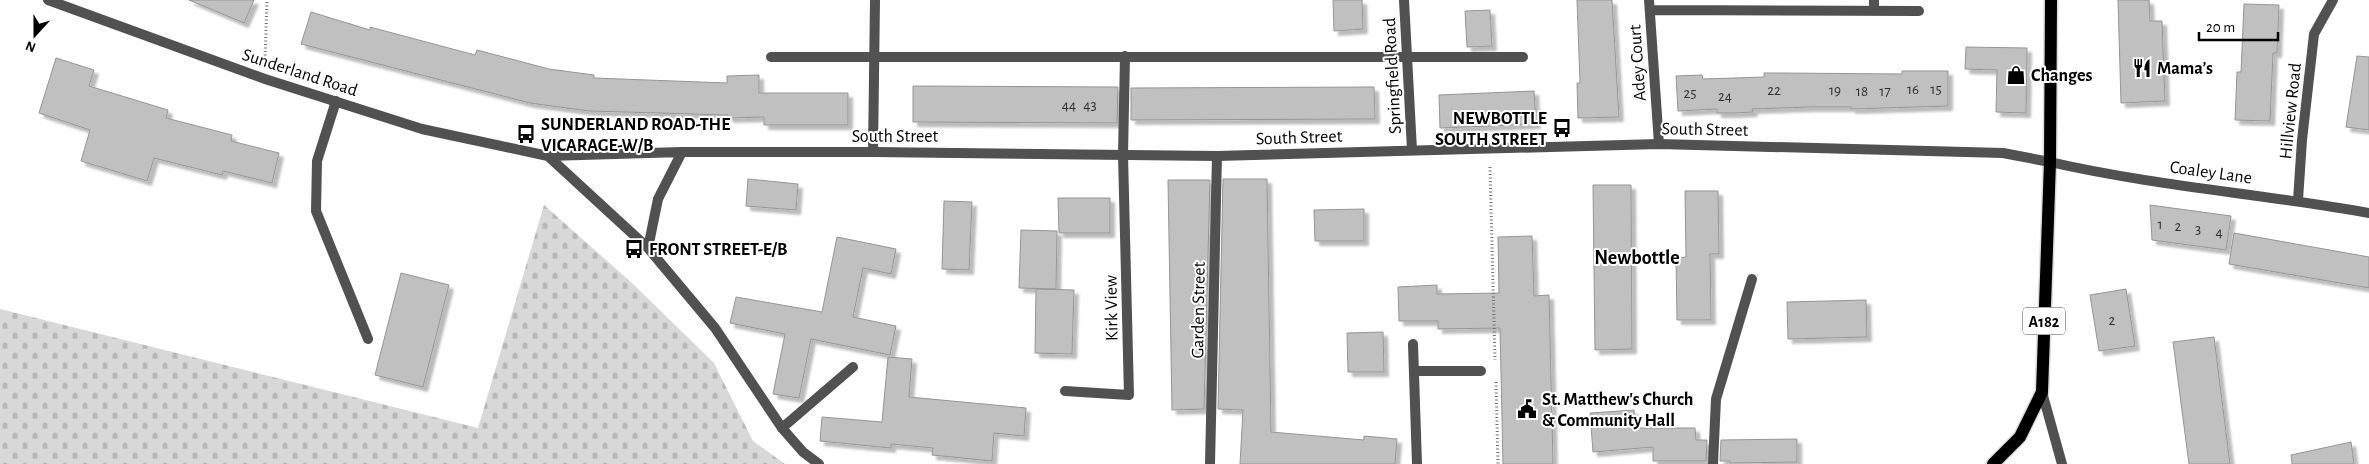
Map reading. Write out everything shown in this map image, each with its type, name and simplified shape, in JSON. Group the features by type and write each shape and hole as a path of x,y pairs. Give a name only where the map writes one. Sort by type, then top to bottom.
{"main road":[{"name":"A182","path":"1993,464 2020,436 2042,392 2050,162 2051,0"}],"street":[{"name":"Sunderland Road","path":"48,0 265,79 422,128 548,156"},
{"path":"873,152 875,0"},
{"name":"Springfield Road","path":"1404,0 1412,150"},
{"path":"1874,0 1874,11"},
{"name":"Hillview Road","path":"2298,200 2302,140 2314,34 2333,0"},
{"name":"Adey Court","path":"1659,144 1649,5 1919,12"},
{"path":"1123,155 1125,56"},
{"path":"771,57 1523,58"},
{"path":"336,101 317,161 316,211 368,339"},
{"name":"South Street","path":"548,156 682,152 873,152 1217,156 1659,144 2002,153 2050,162"},
{"path":"648,248 658,199 682,152"},
{"name":"Kirk View","path":"1065,391 1129,395 1123,155"},
{"path":"548,156 648,248 715,328 782,428 803,452 819,464"},
{"name":"Garden Street","path":"1210,464 1217,156"},
{"name":"Coaley Lane","path":"2050,162 2106,175 2298,200 2369,213"},
{"path":"1713,464 1716,399 1752,279"},
{"path":"1413,344 1417,464"},
{"path":"782,428 853,367"},
{"path":"1414,371 1481,371"},
{"path":"2042,392 2062,464"}],"path":[{"path":"265,79 267,0"},
{"path":"1490,148 1496,365"},
{"path":"1496,375 1498,464"}],"green space":[{"path":"544,205 632,283 714,363 753,441 785,464 0,464 0,309 478,428"}],"building":[{"path":"189,0 254,0 244,23"},
{"path":"1333,0 1362,0 1363,29 1334,31"},
{"path":"1577,0 1612,0 1619,117 1578,118 1577,83 1580,83"},
{"name":"Mama’s","path":"2118,0 2149,0 2150,21 2162,21 2165,101 2121,103"},
{"path":"2244,4 2279,5 2277,53 2273,53 2270,121 2235,120 2237,72 2241,72"},
{"path":"1490,10 1492,46 1467,47 1465,11"},
{"path":"311,12 370,30 370,27 475,55 477,50 549,69 594,75 594,78 727,83 727,76 759,75 759,93 848,93 848,125 764,125 764,117 729,118 728,115 589,111 530,103 301,44"},
{"path":"1966,47 2027,48 2026,113 1996,112 1997,70 1965,69"},
{"path":"2357,56 2369,57 2369,130 2346,127"},
{"path":"56,58 94,70 89,86 168,110 166,118 232,135 231,141 279,153 272,183 223,171 222,175 154,158 147,181 81,161 90,130 39,113"},
{"path":"1902,71 1948,71 1948,106 1851,109 1851,107 1809,107 1752,109 1753,112 1735,113 1717,113 1717,109 1678,111 1676,76 1702,75 1703,79 1764,77 1764,73 1902,74"},
{"path":"913,86 1118,87 1117,123 913,122"},
{"path":"1374,87 1375,119 1131,120 1131,88"},
{"path":"1534,91 1536,124 1440,128 1439,95"},
{"path":"748,179 798,184 796,210 746,206"},
{"path":"1223,179 1267,179 1271,432 1364,440 1364,436 1397,439 1395,464 1240,464 1243,410 1218,409"},
{"path":"1168,180 1210,180 1204,409 1172,410"},
{"path":"1593,185 1631,185 1632,349 1595,350"},
{"path":"1685,191 1718,191 1719,254 1710,254 1711,320 1677,320 1676,258 1686,257"},
{"path":"1058,198 1110,198 1110,233 1059,233"},
{"path":"944,201 972,202 969,270 942,269"},
{"path":"2150,205 2231,216 2226,250 2152,240"},
{"path":"1364,209 1364,241 1315,241 1314,210"},
{"path":"1021,230 1057,231 1056,289 1019,288"},
{"path":"2234,233 2369,257 2369,288 2229,264"},
{"path":"1532,236 1534,296 1549,295 1553,464 1503,464 1500,328 1438,329 1438,321 1399,321 1398,287 1437,285 1437,294 1499,293 1498,237"},
{"path":"837,237 896,249 891,274 863,268 853,317 896,326 890,355 811,339 799,398 773,394 785,334 730,323 736,297 822,312"},
{"path":"401,273 449,285 423,387 375,375"},
{"path":"1036,289 1074,290 1072,354 1035,353"},
{"path":"2126,289 2135,346 2099,351 2090,295"},
{"path":"1866,300 1867,337 1788,339 1787,302"},
{"path":"1383,332 1384,372 1348,372 1347,333"},
{"path":"2214,337 2230,464 2189,464 2173,342"},
{"path":"888,357 912,359 909,397 1026,408 1024,436 994,433 992,461 932,455 933,448 891,444 891,448 820,441 822,417 882,422"},
{"path":"1634,410 1635,428 1695,428 1696,440 1707,440 1706,461 1653,461 1653,447 1593,452 1590,413"},
{"path":"1797,439 1797,462 1730,463 1730,461 1720,461 1721,440"},
{"path":"2351,442 2354,464 2292,464 2291,455"}],"place":[{"name":"Mama’s","path":"2142,68"},
{"name":"Changes","path":"2016,75"},
{"name":"NEWBOTTLE SOUTH STREET","path":"1562,128"},
{"name":"SUNDERLAND ROAD-THE VICARAGE-W/B","path":"526,134"},
{"name":"FRONT STREET-E/B","path":"634,249"},
{"name":"St. Matthew's Church & Community Hall","path":"1527,409"}],"district":[{"name":"Newbottle","path":"1637,257"}]}
